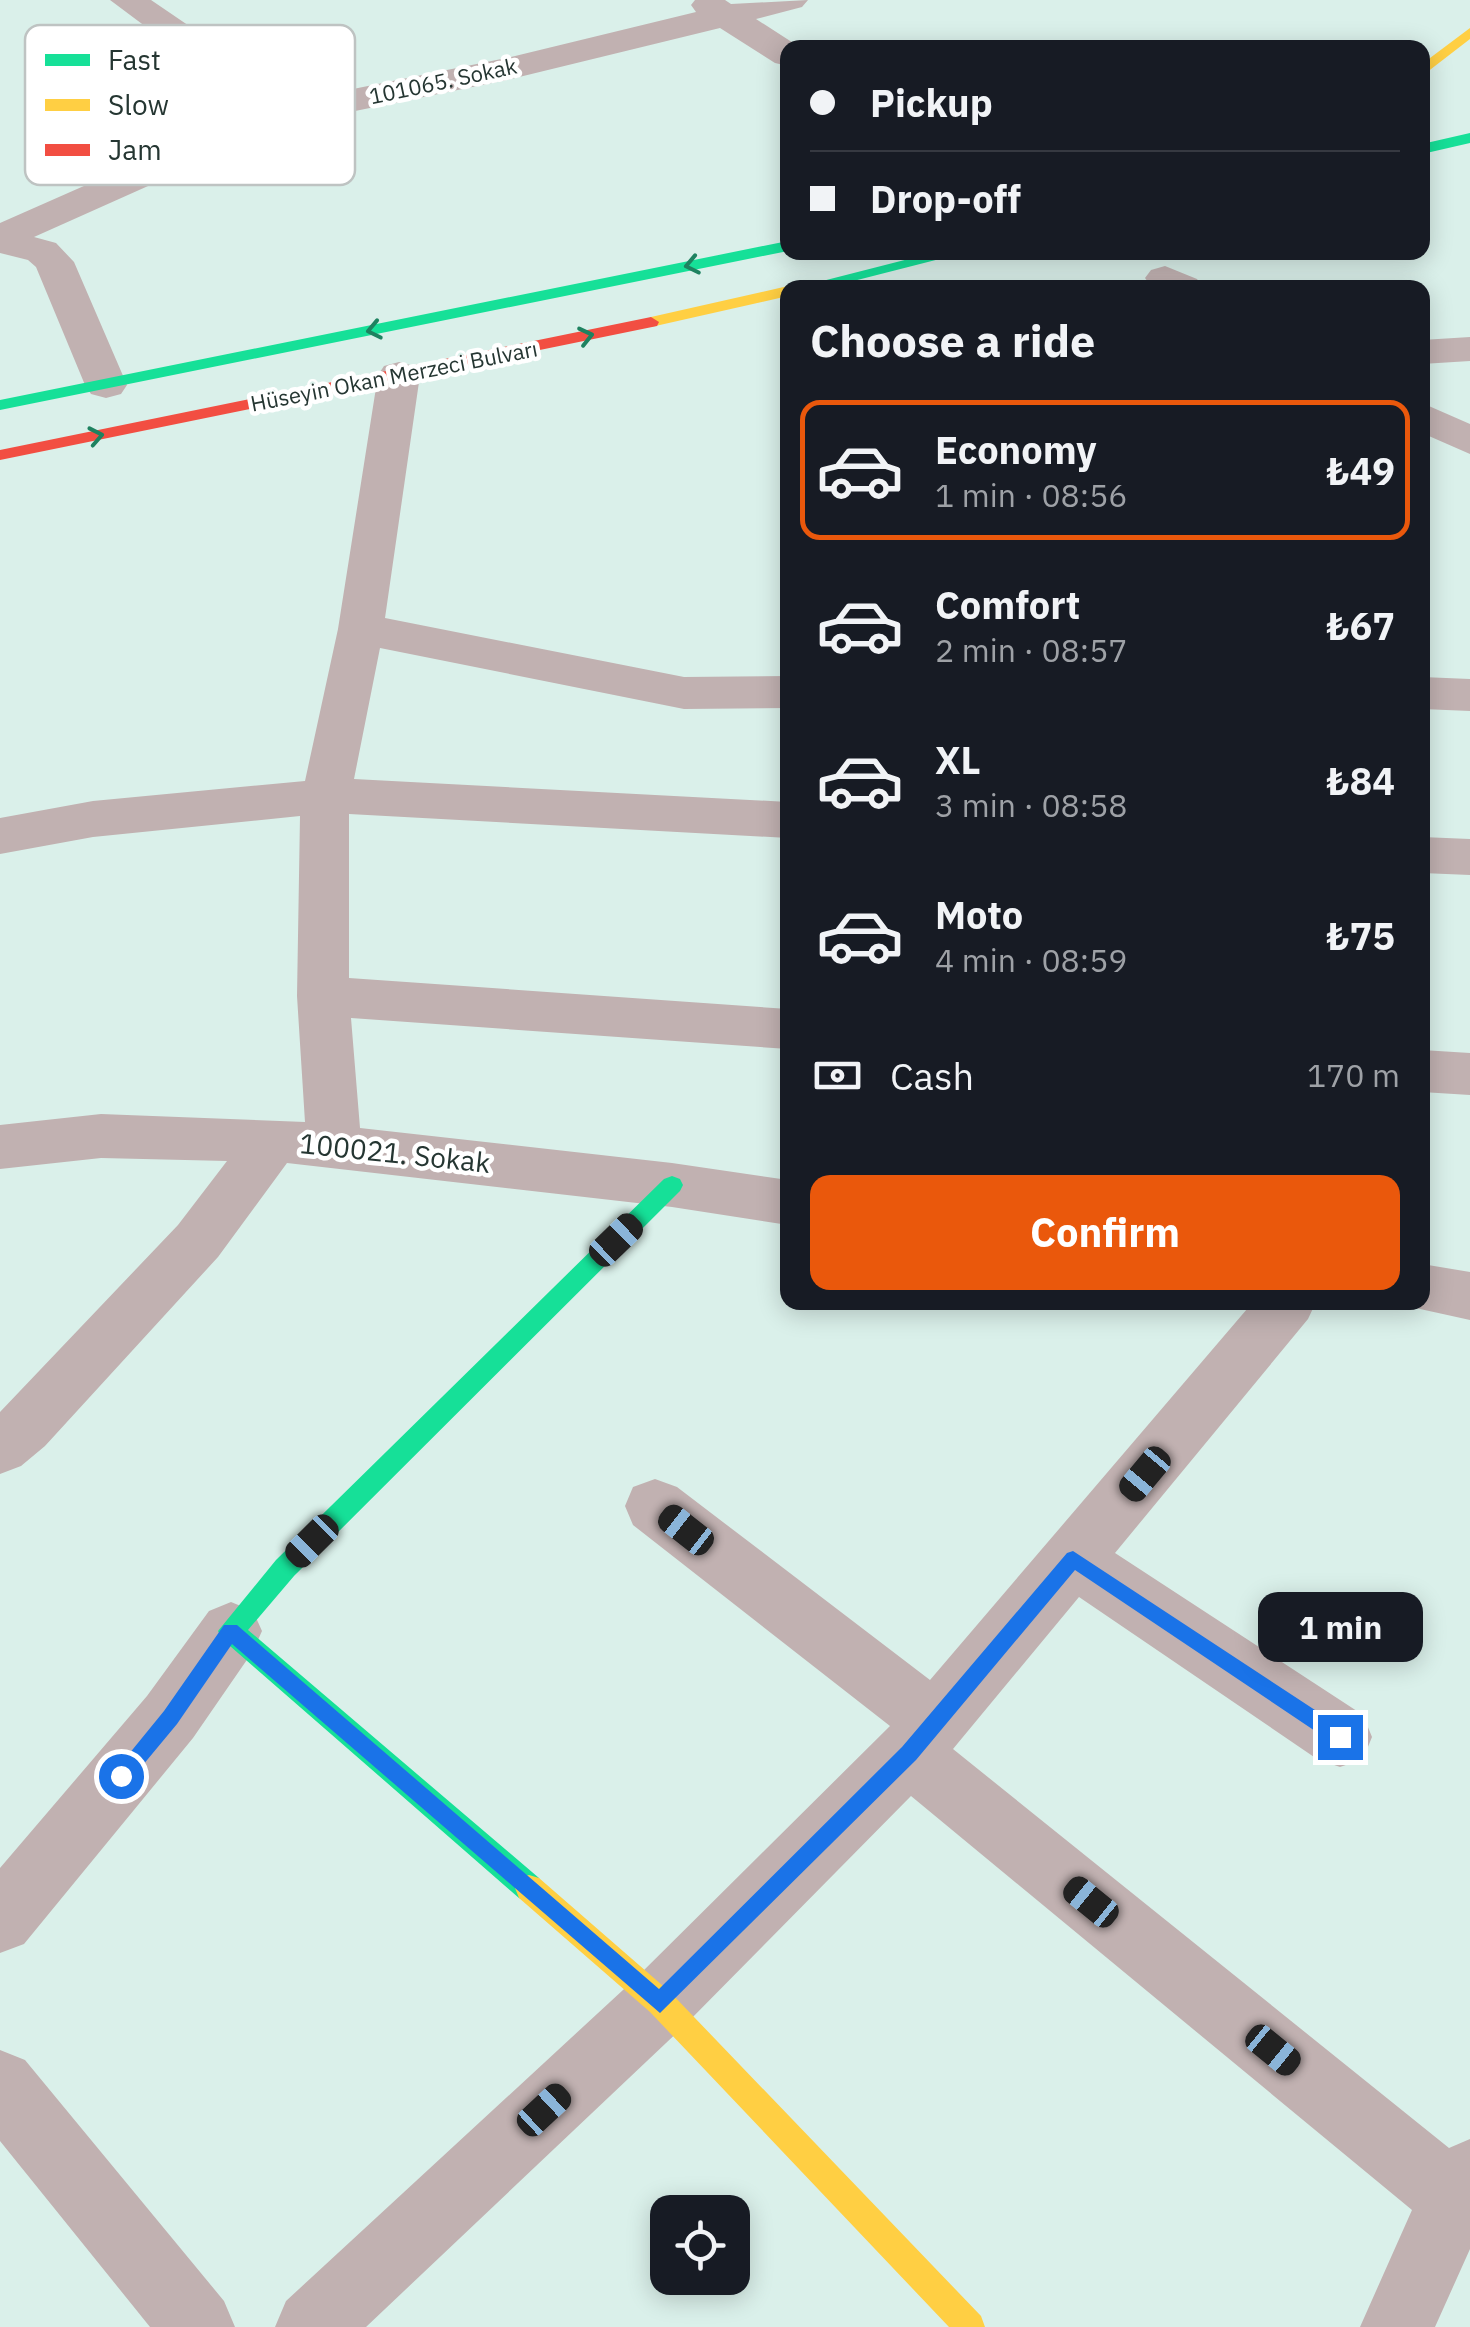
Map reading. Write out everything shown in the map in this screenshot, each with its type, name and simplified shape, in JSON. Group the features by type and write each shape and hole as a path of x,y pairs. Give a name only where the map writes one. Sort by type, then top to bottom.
{"main road":[{"path":"1430,65 1470,32"},
{"path":"1430,146 1470,138"},
{"name":"Hüseyin Okan Merzeci Bulvarı","path":"0,405 780,248"},
{"path":"838,280 924,260"},
{"name":"Hüseyin Okan Merzeci Bulvarı","path":"0,455 399,376 780,293"},
{"path":"672,1186 285,1568 230,1631 660,2002 970,2327"}],"street":[{"path":"137,5 190,0"},
{"name":"101065. Sokak","path":"355,99 512,68 716,9 790,0"},
{"path":"137,5 165,25"},
{"path":"716,9 780,50"},
{"name":"101065. Sokak","path":"0,239 119,185"},
{"name":"101065. Sokak","path":"0,239 42,252 54,262 106,385"},
{"path":"1430,352 1470,349"},
{"path":"334,1146 323,996 322,846 326,796 362,629 399,376"},
{"path":"1430,420 1470,442"},
{"path":"362,629 684,693 780,692"},
{"path":"1430,693 1470,695"},
{"path":"0,836 93,819 326,796 780,820"},
{"path":"1430,855 1470,857"},
{"path":"323,996 780,1028"},
{"path":"1430,1071 1470,1074"},
{"name":"100021. Sokak","path":"0,1147 102,1136 274,1140 780,1202"},
{"path":"0,1448 24,1428 198,1242 274,1140"},
{"path":"1430,1289 1470,1296"},
{"path":"312,2327 660,2002 923,1738 1281,1310"},
{"path":"655,1506 923,1738 1463,2187 1397,2327"},
{"path":"1073,1559 1340,1737"},
{"path":"0,1920 170,1717 230,1631"},
{"path":"0,2085 198,2327"}],"traffic: fast":[{"path":"1430,147 1470,138"},
{"path":"0,405 780,248"},
{"path":"838,280 924,260"},
{"path":"529,1888 231,1631 285,1568 672,1185"}],"traffic: slow":[{"path":"1430,65 1470,32"},
{"path":"651,322 780,293"},
{"path":"529,1888 660,2002 970,2327"}],"traffic: jam":[{"path":"0,455 651,322"}],"route":[{"path":"121,1776 170,1717 230,1631 660,2002 909,1753 1073,1559 1340,1737"}]}
